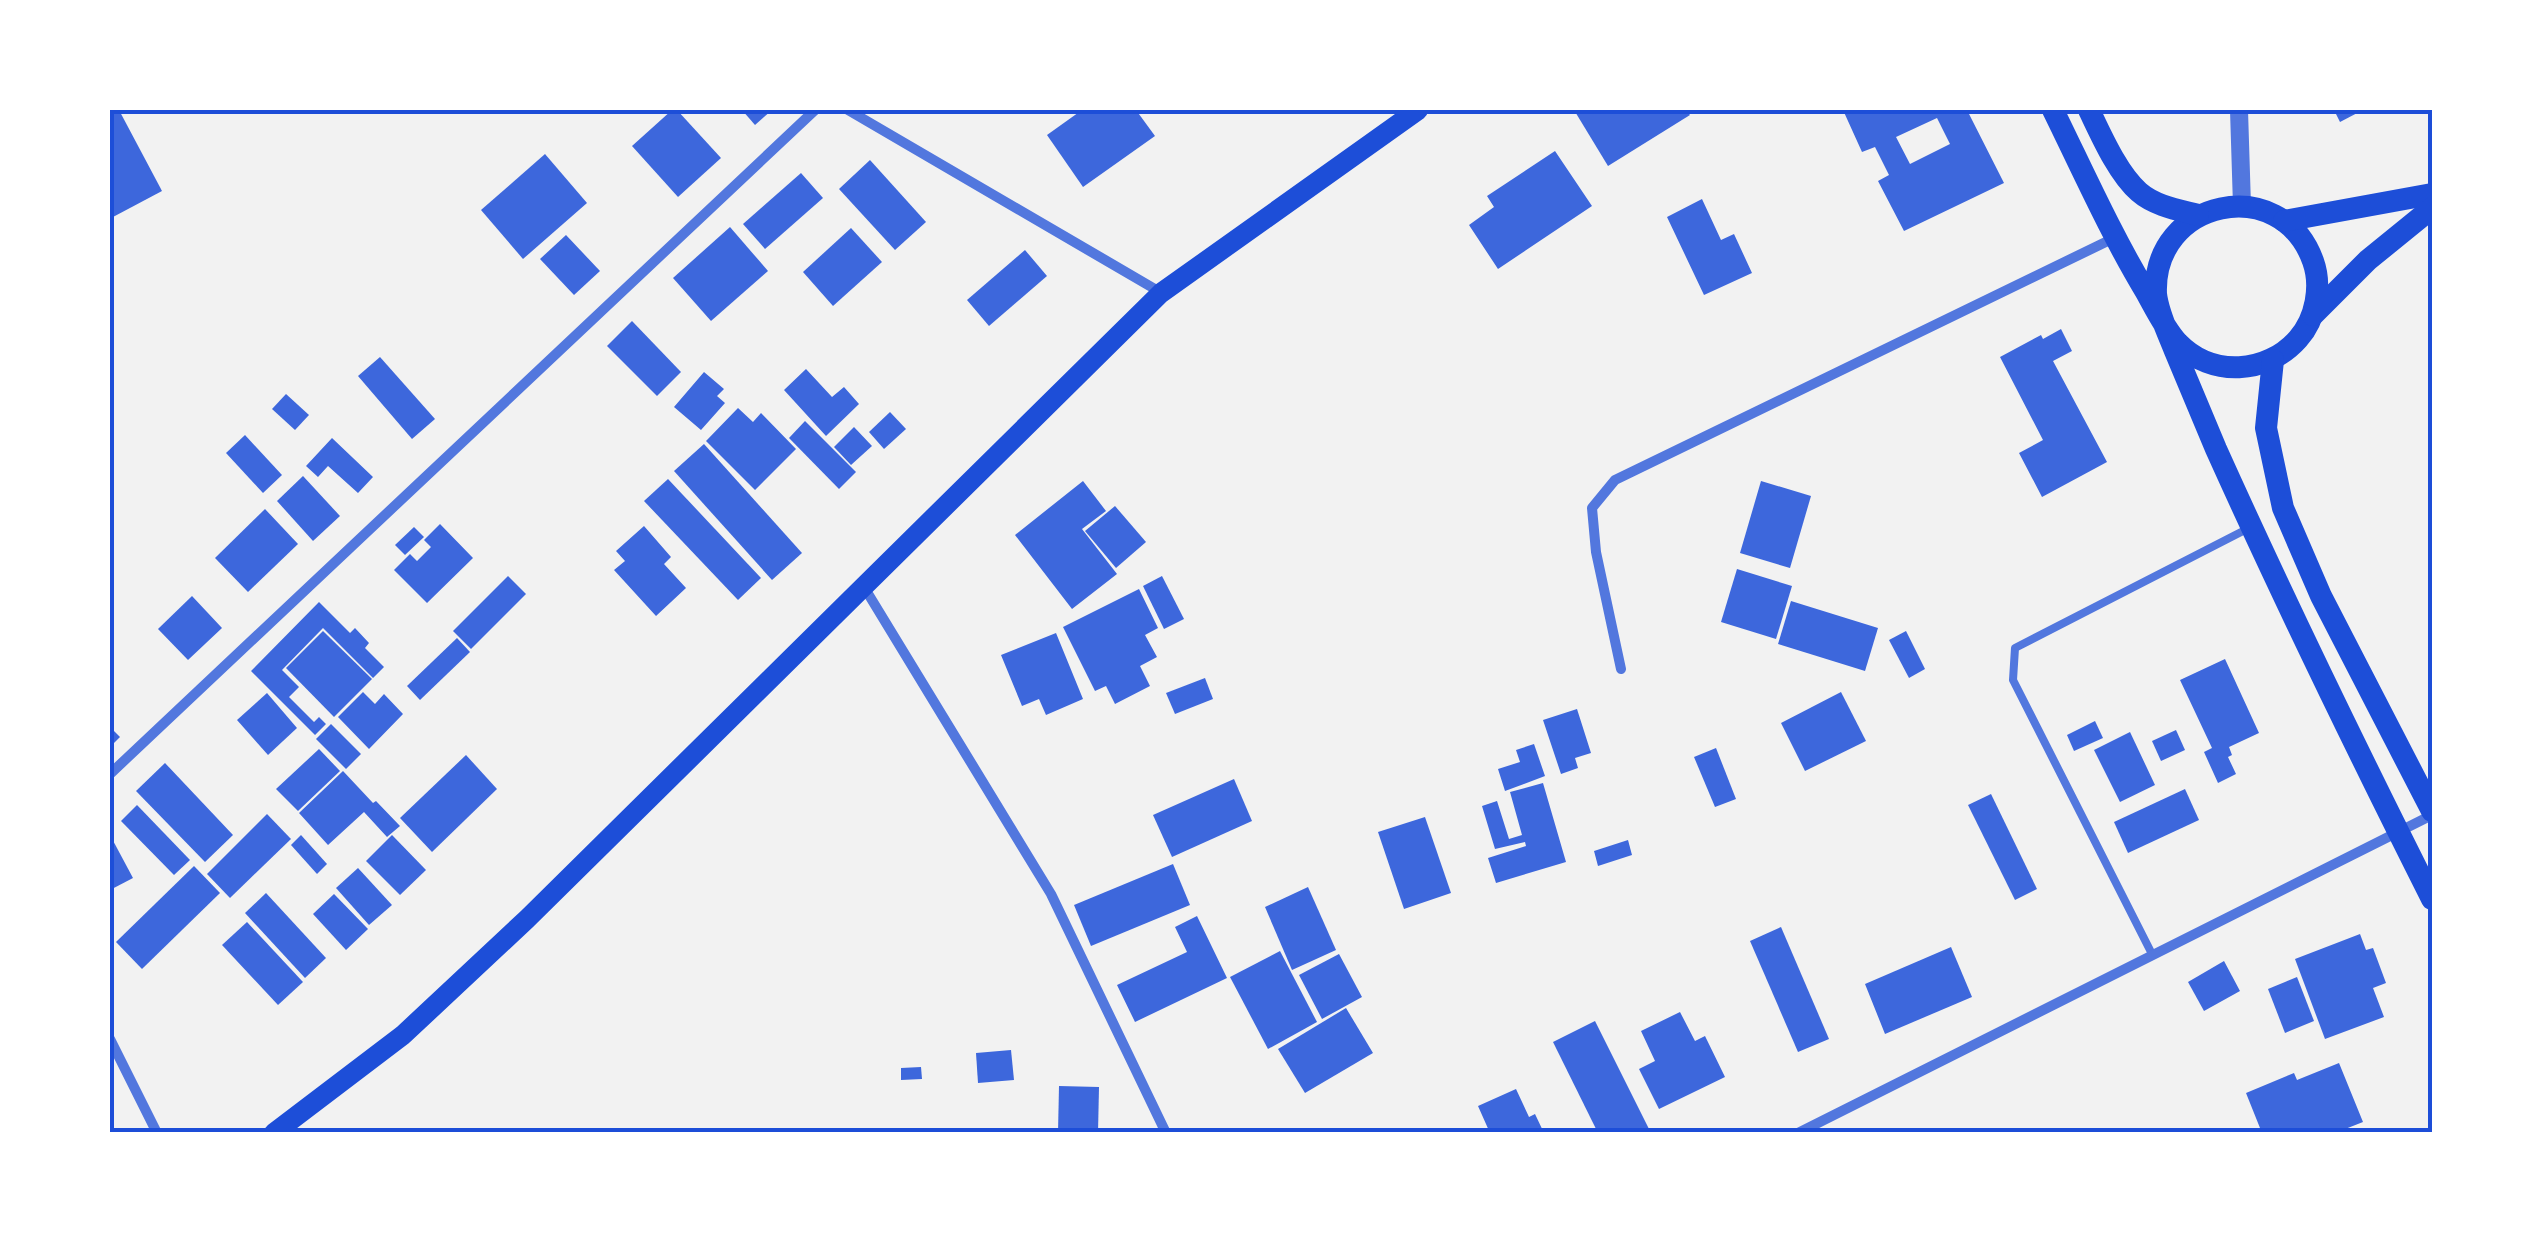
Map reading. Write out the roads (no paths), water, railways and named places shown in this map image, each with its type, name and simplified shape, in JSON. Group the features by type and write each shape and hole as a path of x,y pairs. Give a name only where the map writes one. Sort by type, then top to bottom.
{"main road":[{"path":"274,1133 403,1035 527,919 1161,292 1418,110"},
{"path":"2053,110 2163,322 2178,343 2198,359 2223,368 2248,368 2274,360 2290,348 2313,315 2318,290 2314,263 2302,240 2284,221 2264,210 2220,208 2198,215 2179,230 2164,250 2157,273 2156,298 2163,322 2204,422 2252,527 2432,898"},
{"path":"2089,110 2111,155 2139,192 2160,205 2198,215"},
{"path":"2284,221 2432,194"},
{"path":"2313,315 2368,260 2432,208"},
{"path":"2274,360 2266,428 2284,508 2321,596 2432,813"}],"street":[{"path":"110,774 815,110"},
{"path":"848,110 1161,292"},
{"path":"2238,110 2242,206"},
{"path":"1621,669 1596,552 1592,508 1616,480 2116,236"},
{"path":"864,586 1051,894 1166,1133"},
{"path":"1798,1133 2432,813"},
{"path":"110,1038 157,1133"}],"lane":[{"path":"2152,954 2013,680 2015,648 2252,527"}]}
